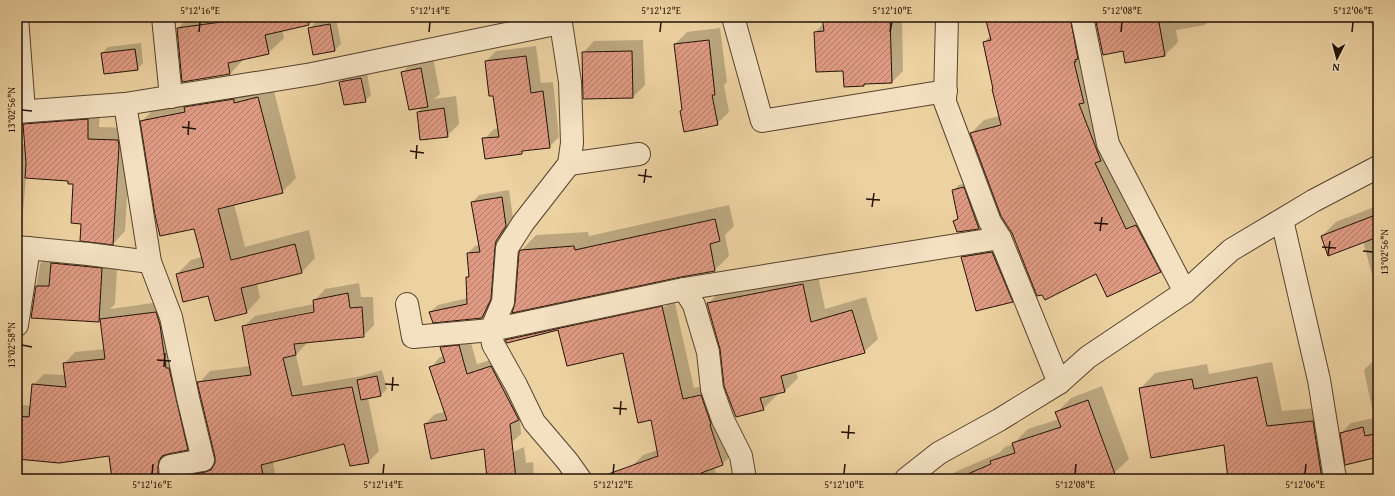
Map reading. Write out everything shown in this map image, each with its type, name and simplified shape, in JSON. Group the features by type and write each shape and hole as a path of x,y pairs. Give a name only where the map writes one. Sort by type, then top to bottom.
{"street":[{"path":"17,17 21,112 125,104 312,74 560,20 570,82 572,143 569,164 522,223 507,248 503,302 491,330 493,344 516,384 534,422 568,462 580,479"},
{"path":"163,17 171,97"},
{"path":"734,17 762,121 946,91"},
{"path":"947,17 945,102 990,222 1000,238 1059,383"},
{"path":"1082,17 1108,144 1185,292"},
{"path":"125,104 150,262 171,317 203,460 170,466 171,479"},
{"path":"569,164 638,154"},
{"path":"906,479 939,453 999,420 1059,383 1088,357 1185,292 1231,250 1313,201 1378,167"},
{"path":"1282,220 1319,380 1335,479"},
{"path":"407,304 413,337 491,330 684,289 1000,238"},
{"path":"17,325 23,248 150,262"},
{"path":"684,289 694,305 708,352 712,389 723,420 741,456 745,479"}],"building":[{"path":"258,17 308,17 309,25 265,35 269,54 228,63 230,74 182,82 177,28"},
{"path":"822,17 890,17 892,83 864,84 864,86 844,87 843,71 816,72 814,32 824,31"},
{"path":"985,17 1070,17 1078,59 1074,62 1084,103 1079,104 1101,161 1095,163 1126,229 1136,225 1161,272 1107,297 1096,274 1045,300 1042,295 1037,296 1012,233 1001,216 970,133 1001,125 983,42 991,40"},
{"path":"1095,17 1158,17 1165,56 1125,63 1123,51 1103,55"},
{"path":"330,24 335,51 313,55 308,28"},
{"path":"709,40 715,95 712,95 718,125 684,132 680,111 682,110 674,44"},
{"path":"135,49 138,70 104,74 101,53"},
{"path":"632,51 633,98 583,99 582,52"},
{"path":"526,56 531,93 543,91 550,148 522,151 522,154 485,159 482,138 499,137 493,96 489,96 485,61"},
{"path":"421,68 428,107 409,110 401,72"},
{"path":"361,78 366,102 344,105 339,82"},
{"path":"258,97 283,193 218,209 231,260 295,244 302,273 241,288 247,313 215,321 208,296 183,302 176,274 204,267 194,229 160,236 155,215 140,121 185,112 184,107 234,99 234,103"},
{"path":"444,108 448,137 420,140 417,112"},
{"path":"88,119 88,139 118,140 119,146 113,245 80,241 81,224 71,223 73,184 68,184 68,181 25,178 26,163 23,124"},
{"path":"964,187 979,229 957,232 953,221 958,219 952,190"},
{"path":"502,197 506,226 496,241 491,299 482,318 433,323 429,312 467,304 466,277 469,277 467,253 480,252 471,202"},
{"path":"1378,214 1378,237 1328,256 1321,236"},
{"path":"715,219 720,241 710,244 715,271 512,313 515,303 519,252 521,250 574,246 575,250"},
{"path":"992,252 1013,302 976,311 961,257"},
{"path":"51,263 102,268 99,322 31,318 36,286 49,286"},
{"path":"803,284 811,322 852,310 865,353 781,376 785,392 760,398 764,410 736,417 724,386 720,349 707,303"},
{"path":"348,293 350,308 362,307 364,337 294,344 296,355 283,358 292,396 352,387 369,463 350,466 344,444 261,465 264,479 183,479 183,476 211,470 215,463 215,457 197,382 251,375 242,326 314,312 313,300"},
{"path":"662,306 683,399 701,395 723,465 701,473 703,479 603,479 603,476 658,456 651,420 638,423 623,353 567,366 558,330 507,343 505,340"},
{"path":"156,312 160,325 166,368 169,368 188,450 162,456 159,461 158,479 112,479 109,456 59,463 17,459 17,416 29,417 32,384 66,387 63,363 105,359 100,319"},
{"path":"459,345 467,374 491,366 519,420 510,424 516,479 487,479 484,449 431,459 424,424 447,420 429,367 445,362 440,347"},
{"path":"377,376 381,396 361,400 357,380"},
{"path":"1257,377 1267,426 1313,421 1322,479 1228,479 1224,445 1151,458 1139,388 1192,379 1194,389"},
{"path":"1088,400 1115,474 1100,479 956,479 991,464 990,461 1015,453 1012,443 1061,427 1055,412"},
{"path":"1363,427 1365,436 1378,433 1378,457 1345,465 1340,433"}]}
